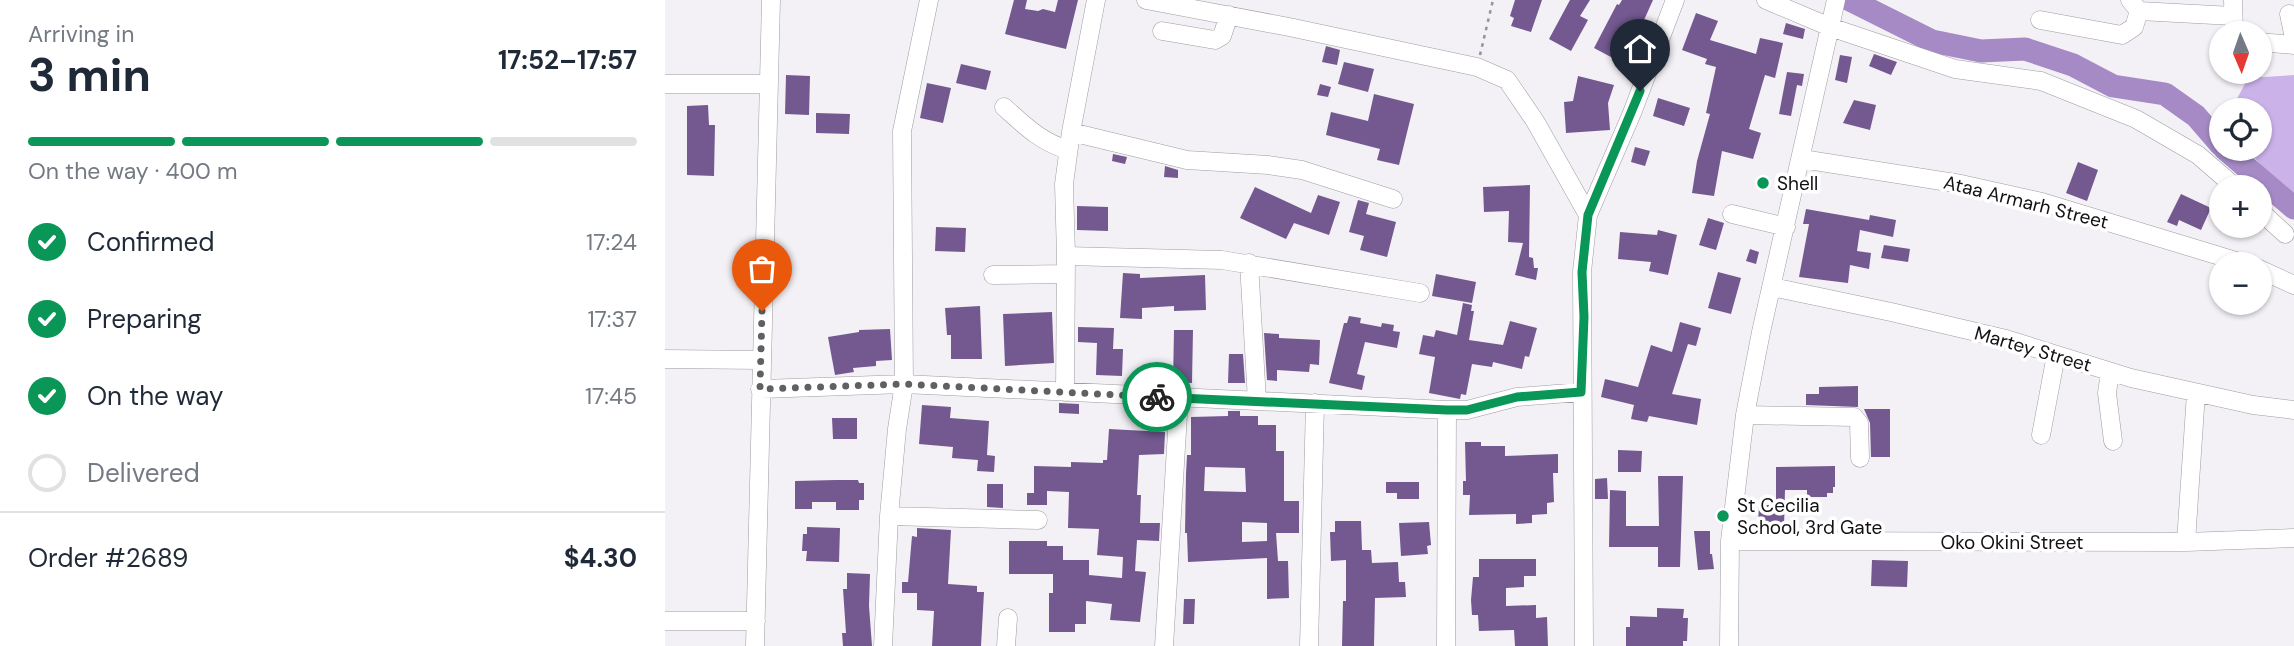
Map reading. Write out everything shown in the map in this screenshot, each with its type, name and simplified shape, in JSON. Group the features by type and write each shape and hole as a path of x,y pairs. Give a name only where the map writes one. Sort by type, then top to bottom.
{"street":[{"path":"755,646 771,0"},
{"path":"884,646 889,516 904,384 902,131 929,0"},
{"path":"1065,391 1066,265 1063,208 1069,141 1095,0"},
{"path":"1146,0 1477,67 1507,80 1535,121 1588,215"},
{"path":"1584,646 1582,272 1588,215 1632,113 1675,0"},
{"path":"1766,0 1955,69 2041,81 2136,119 2198,155 2221,175"},
{"path":"1729,646 1730,541 1745,415 1836,0"},
{"path":"2040,20 2122,35 2134,27 2134,5 2234,17"},
{"path":"2289,14 2294,38"},
{"path":"1162,31 1215,40 1222,36 1229,15"},
{"path":"2272,43 2294,45"},
{"path":"665,84 767,84"},
{"path":"1004,107 1050,145 1069,141 1187,160 1302,170 1393,199"},
{"name":"Ataa Armarh Street","path":"1802,159 1961,184 2042,202 2209,253"},
{"path":"1732,214 1786,227"},
{"path":"2272,222 2285,233"},
{"path":"993,275 1066,265 1222,260 1420,293"},
{"path":"1249,263 1257,401"},
{"path":"2272,275 2294,285"},
{"name":"Martey Street","path":"1772,287 2006,339 2110,372 2196,393 2294,410"},
{"path":"2041,435 2056,355"},
{"path":"665,359 761,360"},
{"path":"2110,372 2107,393 2113,441"},
{"path":"760,389 904,384 1447,410 1467,410 1517,397 1581,392"},
{"path":"2186,542 2196,393"},
{"path":"1164,646 1179,398"},
{"path":"1308,646 1315,403"},
{"path":"1446,646 1447,410"},
{"path":"1745,415 1854,417 1859,424 1860,458"},
{"path":"889,516 1038,520"},
{"name":"Oko Okini Street","path":"1730,541 2186,542 2294,538"},
{"path":"1006,646 1008,618"},
{"path":"665,621 755,621"}],"path":[{"path":"1477,67 1493,0"}],"shaded area":[{"path":"2294,75 2294,195 2257,161 2272,161 2272,98 2237,98 2245,84 2272,84 2272,76"}],"building":[{"path":"1014,0 1027,0 1025,9 1055,12 1058,0 1078,0 1066,49 1005,34"},
{"path":"1515,0 1542,0 1531,32 1511,26 1514,18 1510,16"},
{"path":"1570,0 1590,0 1580,16 1588,20 1571,51 1549,39"},
{"path":"1622,0 1653,0 1644,20 1646,21 1632,45 1636,47 1626,65 1594,48 1617,4"},
{"path":"1696,13 1718,21 1710,40 1756,54 1760,38 1783,43 1775,78 1765,75 1749,129 1761,133 1753,159 1722,151 1714,196 1692,193 1697,161 1710,114 1706,113 1716,67 1705,64 1707,59 1682,50"},
{"path":"1786,23 1805,29 1803,39 1783,34"},
{"path":"1326,46 1340,50 1337,65 1322,62"},
{"path":"1874,54 1897,62 1891,75 1869,66"},
{"path":"1840,55 1852,57 1847,83 1835,80"},
{"path":"1344,62 1374,69 1368,92 1338,84"},
{"path":"961,64 991,71 986,90 956,83"},
{"path":"1787,72 1804,74 1802,86 1797,85 1791,116 1779,114"},
{"path":"786,75 810,76 809,115 785,114"},
{"path":"1578,76 1614,85 1608,103 1610,130 1566,133 1564,102 1573,101"},
{"path":"927,83 951,88 943,123 920,118"},
{"path":"1320,84 1331,87 1328,97 1317,95"},
{"path":"1374,94 1414,104 1399,165 1377,160 1380,149 1326,135 1331,112 1368,121"},
{"path":"1658,98 1690,108 1684,126 1653,116"},
{"path":"1854,100 1876,105 1870,130 1843,123"},
{"path":"708,105 709,125 715,125 714,176 687,175 687,106"},
{"path":"816,113 850,114 849,134 816,133"},
{"path":"1635,147 1650,151 1645,166 1631,162"},
{"path":"1113,154 1127,157 1125,164 1112,161"},
{"path":"2078,162 2098,170 2087,201 2066,193"},
{"path":"1165,166 1178,170 1178,178 1164,177"},
{"path":"1530,185 1529,257 1533,258 1534,268 1538,268 1536,280 1515,275 1523,243 1508,242 1509,211 1484,212 1483,187"},
{"path":"1255,187 1311,213 1318,195 1340,202 1329,235 1294,223 1286,239 1240,218"},
{"path":"2181,194 2209,207 2201,230 2179,220 2177,226 2167,222"},
{"path":"1358,200 1369,203 1366,214 1396,222 1387,257 1360,250 1364,236 1349,232"},
{"path":"1077,206 1108,207 1108,231 1077,230"},
{"path":"1806,209 1869,220 1870,215 1896,220 1893,237 1860,230 1857,251 1871,253 1869,269 1850,265 1848,283 1799,277 1809,224 1803,224"},
{"path":"1708,218 1724,223 1716,250 1699,245"},
{"path":"936,227 966,228 965,252 935,251"},
{"path":"1658,230 1677,235 1668,275 1649,271 1651,262 1618,259 1620,232 1657,235"},
{"path":"1884,245 1910,249 1908,262 1881,258"},
{"path":"1750,249 1759,252 1756,264 1746,261"},
{"path":"1718,272 1741,278 1731,314 1708,308"},
{"path":"1123,273 1140,274 1140,278 1205,275 1206,310 1174,311 1174,306 1142,308 1142,319 1120,318"},
{"path":"1436,274 1476,282 1472,303 1432,296"},
{"path":"1463,303 1472,305 1471,311 1474,311 1469,340 1503,345 1510,321 1537,328 1529,357 1525,356 1522,369 1493,362 1492,367 1472,364 1466,395 1461,394 1460,399 1429,393 1435,357 1419,354 1423,335 1434,337 1436,330 1457,335"},
{"path":"980,306 982,359 951,359 951,335 947,335 945,308"},
{"path":"1052,312 1054,363 1005,366 1003,314"},
{"path":"1349,316 1361,318 1360,323 1381,327 1382,323 1394,325 1393,331 1400,332 1397,348 1365,342 1357,374 1365,376 1362,390 1329,383 1344,323 1347,323"},
{"path":"1680,322 1701,328 1696,346 1688,344 1672,394 1701,399 1697,425 1649,416 1647,422 1631,419 1634,405 1601,397 1605,379 1638,387 1651,345 1672,352"},
{"path":"1078,327 1114,328 1113,349 1123,349 1122,376 1096,375 1097,343 1078,342"},
{"path":"890,329 892,360 876,361 876,366 853,368 854,372 835,375 828,337 859,330"},
{"path":"1174,330 1193,330 1192,383 1173,382"},
{"path":"1264,333 1279,334 1279,338 1320,340 1319,365 1310,364 1309,372 1277,370 1277,381 1267,380"},
{"path":"1229,354 1243,354 1245,383 1228,383"},
{"path":"1858,386 1858,407 1806,405 1806,394 1819,394 1819,387"},
{"path":"1059,403 1079,404 1079,414 1059,413"},
{"path":"922,405 951,407 950,418 989,421 987,455 995,456 994,472 977,471 978,460 952,458 953,447 919,444"},
{"path":"1864,409 1890,409 1890,457 1871,457 1870,423"},
{"path":"1228,411 1240,411 1240,416 1258,416 1258,425 1276,425 1276,451 1284,451 1284,501 1299,501 1299,533 1276,533 1278,561 1288,561 1289,598 1267,599 1267,558 1188,562 1185,533 1186,474 1187,455 1191,455 1191,417 1228,416","holes":["1205,467 1245,468 1246,492 1204,491","1242,522 1267,523 1267,541 1242,542"]},
{"path":"832,418 857,418 857,439 833,439"},
{"path":"1109,429 1165,432 1164,454 1139,455 1137,495 1141,495 1140,523 1160,523 1159,541 1137,540 1135,571 1146,572 1140,622 1110,620 1112,604 1086,601 1086,624 1075,624 1075,632 1049,632 1049,593 1053,593 1053,574 1009,574 1009,541 1047,541 1047,546 1063,546 1063,560 1089,560 1089,575 1122,578 1123,557 1097,555 1099,529 1068,528 1069,492 1047,491 1047,505 1027,505 1027,493 1034,493 1034,466 1071,467 1071,462 1103,463 1103,460 1107,460"},
{"path":"1465,442 1481,442 1481,446 1505,446 1505,456 1558,454 1558,473 1553,473 1554,502 1547,503 1547,514 1532,515 1532,523 1516,524 1516,514 1469,515 1470,495 1463,495 1463,481 1466,481"},
{"path":"1618,450 1642,451 1641,472 1618,472"},
{"path":"1835,466 1833,493 1827,493 1827,497 1807,497 1807,490 1785,490 1784,527 1758,525 1759,505 1776,505 1776,467"},
{"path":"1658,476 1683,476 1680,567 1658,567 1658,547 1609,547 1610,490 1626,491 1626,526 1659,526"},
{"path":"1607,478 1608,499 1595,499 1595,479"},
{"path":"858,480 859,483 864,483 864,500 859,500 859,510 836,510 836,502 812,502 812,509 795,509 795,481"},
{"path":"1386,482 1419,482 1419,499 1397,499 1397,493 1386,493"},
{"path":"987,484 1003,484 1003,508 987,507"},
{"path":"1335,521 1361,521 1362,550 1371,550 1372,563 1398,562 1399,582 1405,582 1406,597 1375,598 1374,646 1342,646 1346,560 1331,561 1330,532 1335,532"},
{"path":"1429,522 1431,545 1427,546 1428,554 1401,556 1399,523"},
{"path":"807,527 840,528 839,562 806,561 807,551 802,551 803,534 807,534"},
{"path":"917,528 951,530 948,584 977,586 977,592 984,592 981,646 932,646 934,611 917,610 917,593 902,593 902,582 908,582 912,536 917,537"},
{"path":"1694,531 1710,531 1710,554 1714,569 1698,570"},
{"path":"1479,559 1536,559 1536,576 1524,576 1524,587 1506,588 1506,606 1536,605 1536,618 1547,617 1548,646 1515,646 1514,630 1479,631 1478,615 1472,615 1471,600 1473,577 1479,577"},
{"path":"1872,560 1908,561 1907,587 1871,586"},
{"path":"847,573 870,574 872,646 843,646 842,633 846,633 843,589 847,589"},
{"path":"1184,599 1195,599 1194,624 1183,624"},
{"path":"1657,608 1684,609 1683,618 1688,618 1687,641 1683,641 1683,646 1626,646 1626,627 1630,627 1630,616 1657,617"}],"waterway":[{"path":"1850,0 1932,41 1981,51 2025,49 2073,65 2113,86 2165,94 2196,116 2209,131"},
{"path":"2239,161 2294,208"}],"way so far":[{"path":"762,311 760,389 904,384 1157,397"}],"place":[{"name":"Shell","path":"1763,183"},
{"name":"St Cecilia School, 3rd Gate","path":"1723,516"}],"route":[{"path":"1157,397 1467,410 1517,397 1581,392 1584,317 1582,272 1588,215 1640,91"}]}
